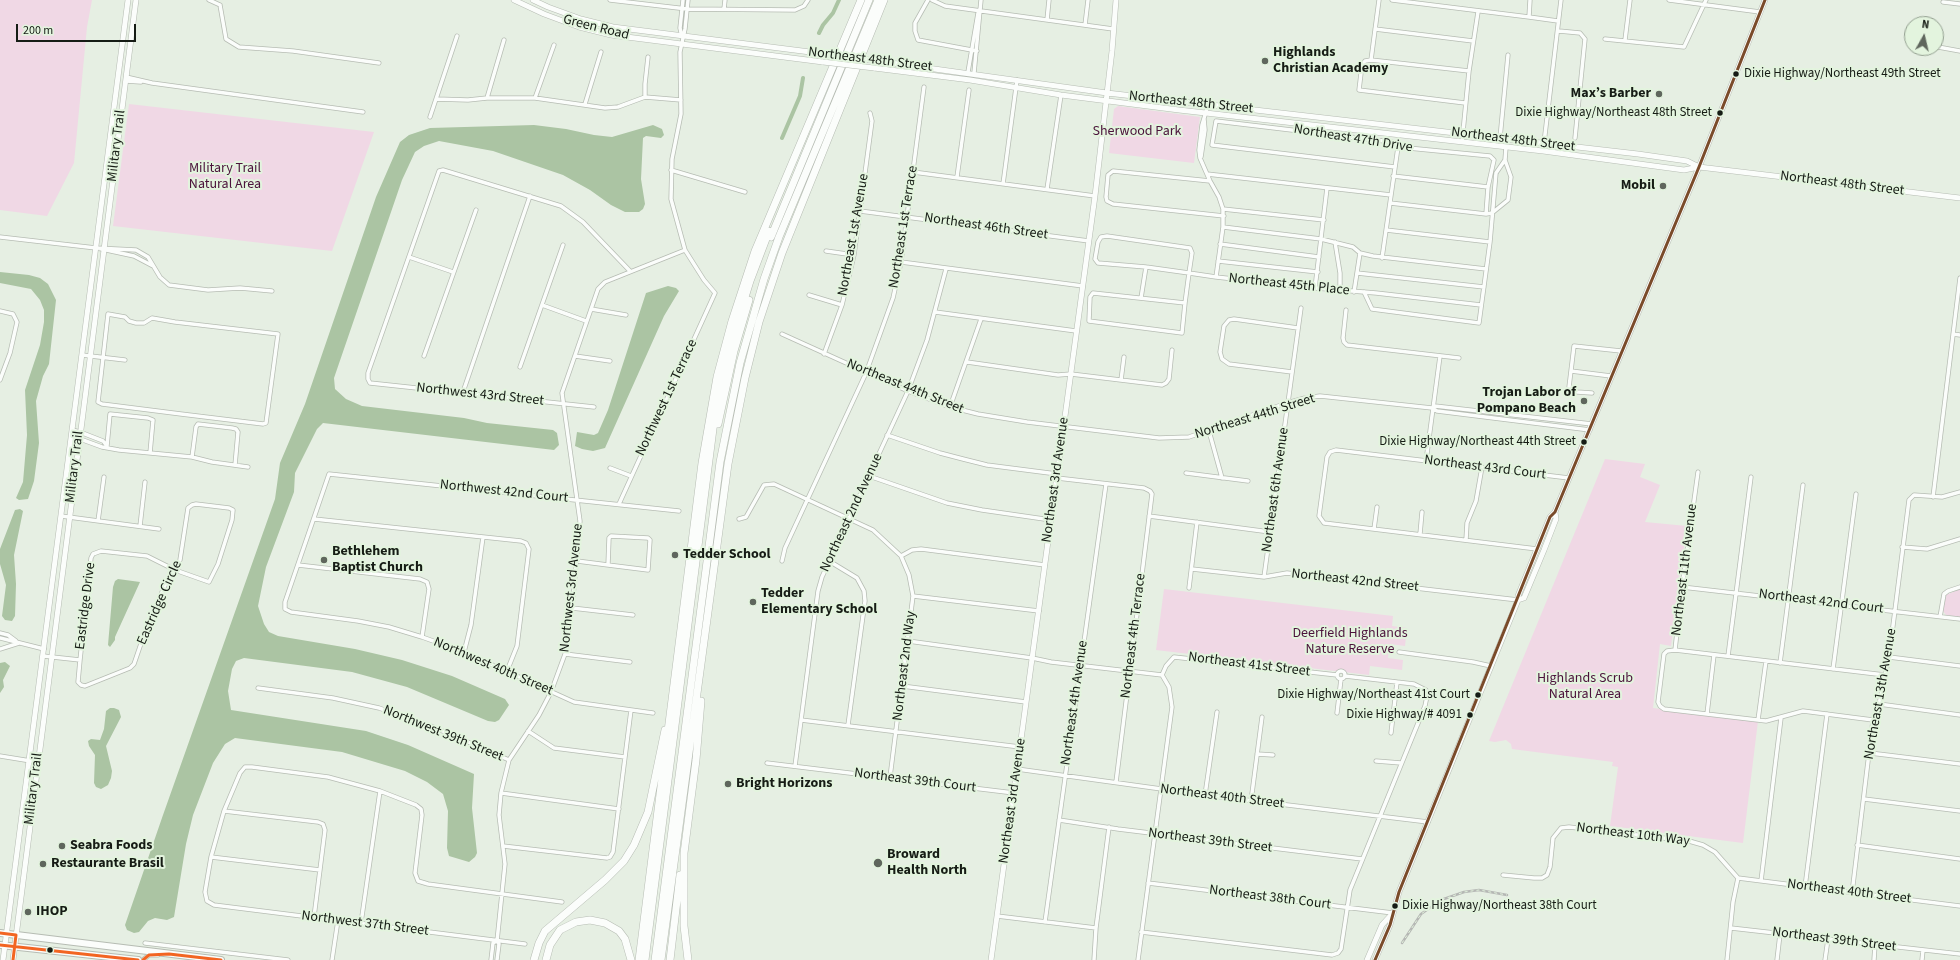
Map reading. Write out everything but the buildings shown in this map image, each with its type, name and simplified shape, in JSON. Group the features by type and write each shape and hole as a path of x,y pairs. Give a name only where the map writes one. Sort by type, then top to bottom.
{"highway":[{"path":"640,960 700,477 714,391 736,307 750,265 861,0"},
{"path":"645,960 716,436 727,379 740,330 772,235 869,0"},
{"path":"655,960 725,433 740,363 769,265 878,0"},
{"path":"661,960 730,449 745,378 759,322 782,253 884,0"},
{"path":"682,679 702,500 719,392 741,308 770,227 773,209"},
{"path":"725,433 745,378"},
{"path":"670,960 696,760 702,657"},
{"path":"534,960 539,943 545,931 617,868 628,854 638,837 648,812 664,736 671,682 677,670"},
{"path":"684,853 684,926 688,960"},
{"path":"546,960 550,945 560,930 570,924 590,920 605,923 618,932 627,943 631,960"}],"main road":[{"name":"Military Trail","path":"3,960 3,933 30,761 128,0"},
{"name":"Military Trail","path":"13,960 37,762 136,0"},
{"name":"Green Road","path":"514,0 544,14 579,27 611,34 681,44"},
{"name":"Green Road","path":"533,0 581,19 613,27 682,37"},
{"name":"Northeast 3rd Avenue","path":"992,960 1095,196 1116,0"},
{"path":"1375,960 1390,925 1392,913 1399,892 1518,600 1518,596 1550,517 1555,512 1590,430 1621,351 1699,167 1765,0"},
{"name":"Northeast 48th Street","path":"682,37 968,72 1107,93 1555,144 1687,161 1699,167"},
{"path":"123,40 131,41"},
{"name":"Northeast 48th Street","path":"681,44 874,68 1061,95 1179,110 1506,147 1684,170 1699,167 1960,198"},
{"path":"1179,110 1197,104"},
{"path":"113,115 121,116"},
{"path":"1506,147 1513,142 1546,146 1555,144"},
{"path":"1518,600 1524,598 1556,519 1555,512"},
{"path":"1367,960 1382,925 1392,913"},
{"path":"3,933 221,960"},
{"path":"2,946 138,960"}],"street":[{"path":"209,0 220,5"},
{"path":"222,0 220,5 226,39 239,47 293,51 379,63"},
{"path":"611,0 682,9 795,10 804,6 808,0"},
{"path":"646,0 646,5"},
{"path":"682,37 680,28 683,0"},
{"path":"685,250 671,199 671,170 679,129 681,100 681,44 685,29 688,0"},
{"path":"724,9 725,0"},
{"path":"928,0 916,23 915,31 918,40 977,51"},
{"path":"932,0 945,6 1113,29"},
{"path":"974,73 981,0"},
{"path":"1047,20 1049,0"},
{"path":"1085,25 1088,0"},
{"path":"1371,60 1379,0"},
{"path":"1392,0 1558,21"},
{"path":"1529,18 1530,0"},
{"path":"1544,143 1559,31 1558,21 1561,0"},
{"path":"1625,40 1630,0"},
{"path":"1669,0 1760,12"},
{"path":"1605,39 1684,47 1706,0"},
{"path":"1943,2 1960,4"},
{"path":"968,72 978,12 980,11"},
{"path":"1462,142 1465,103 1478,12"},
{"path":"1375,29 1473,41"},
{"path":"1559,31 1580,33 1585,39 1575,138"},
{"path":"430,117 457,36"},
{"path":"487,98 504,40"},
{"path":"535,98 554,45"},
{"path":"1944,48 1960,51"},
{"path":"585,104 601,52"},
{"path":"1500,138 1508,55"},
{"path":"645,97 644,84 648,57"},
{"path":"1465,103 1359,90 1362,65 1364,61 1371,60 1469,71"},
{"path":"126,79 363,112"},
{"path":"1003,184 1016,80"},
{"name":"Northeast 1st Terrace","path":"782,561 785,548 866,373 893,298 901,262 924,87"},
{"path":"957,177 969,90"},
{"path":"1048,189 1061,95"},
{"path":"436,98 468,100 487,98 535,98 605,108 618,107 645,97 681,100"},
{"path":"1208,105 1199,144 1200,158 1210,181 1220,197 1224,216 1216,277"},
{"name":"Northeast 1st Avenue","path":"824,354 842,305 854,255 872,122 870,113"},
{"name":"Northeast 47th Drive","path":"1395,167 1212,145 1216,120 1392,142 1398,147 1490,156 1494,160 1488,187"},
{"path":"1382,258 1398,147"},
{"path":"1364,292 1372,309 1479,323 1490,242 1496,173 1505,160 1506,147"},
{"path":"1390,203 1486,214 1492,213 1508,200 1511,177 1510,170 1505,160"},
{"path":"453,272 408,257 439,171 443,170 561,206 574,214 630,271"},
{"path":"671,170 745,192"},
{"path":"1210,181 1113,171 1108,175 1106,197 1107,201 1113,204 1224,216"},
{"path":"913,172 1095,196"},
{"path":"1207,174 1391,195"},
{"path":"1394,176 1488,187 1486,214"},
{"path":"1316,288 1327,188"},
{"path":"463,392 530,196"},
{"path":"1223,209 1324,220"},
{"path":"424,356 476,210"},
{"name":"Northeast 46th Street","path":"860,211 1089,241"},
{"path":"1223,227 1321,239 1353,247 1360,253 1382,258 1486,269"},
{"path":"1386,230 1490,242"},
{"name":"Northeast 45th Place","path":"1189,273 1192,253 1190,248 1107,236 1100,237 1098,242 1095,259 1098,263 1146,267 1216,277 1340,291 1364,292 1481,305"},
{"path":"0,237 140,252 148,257 160,277 169,285 208,290 240,288 272,292"},
{"path":"1335,242 1340,273 1340,291"},
{"path":"1220,244 1319,257"},
{"path":"520,367 563,246"},
{"path":"103,249 134,256 153,266"},
{"name":"Northwest 3rd Avenue","path":"497,960 499,944 497,941 505,864 499,815 501,793 509,760 551,692 565,654 572,608 580,521 562,403 562,393 598,289 604,282 685,250"},
{"name":"Northwest 1st Terrace","path":"619,504 716,293 704,280 685,250"},
{"path":"826,251 854,255"},
{"path":"1354,292 1360,253"},
{"name":"Northwest 43rd Street","path":"408,257 368,379 370,383 594,407"},
{"path":"1218,260 1318,272"},
{"path":"901,262 1083,286"},
{"path":"1141,298 1146,267"},
{"name":"Northeast 2nd Avenue","path":"795,766 818,591 828,561 908,391 935,312 946,269"},
{"path":"1357,272 1484,287"},
{"path":"1185,303 1093,294 1090,297 1089,321 1182,332 1189,273"},
{"path":"1960,278 1933,497 1942,497 1960,492"},
{"path":"809,295 842,305"},
{"path":"542,305 586,321"},
{"name":"Northeast 6th Avenue","path":"1264,577 1301,308"},
{"path":"591,309 626,315"},
{"path":"1346,310 1344,342 1347,345 1459,358"},
{"path":"0,311 13,314 17,322 10,353 0,380"},
{"path":"935,312 1076,331"},
{"path":"108,314 125,317 129,321 136,323 144,323 152,318 278,334 266,423 263,424 102,404 98,402 97,397 102,358 108,314"},
{"path":"950,407 981,319"},
{"path":"1292,372 1228,364 1222,359 1220,352 1224,326 1229,320 1234,319 1298,328"},
{"name":"Northeast 44th Street","path":"782,334 866,373 950,407 978,414 1159,438 1189,437 1305,398 1335,397 1432,408 1438,411 1590,430"},
{"path":"1953,334 1960,334"},
{"path":"1592,393 1578,392 1572,390 1569,386 1574,346 1621,351"},
{"path":"967,362 1058,375 1071,374 1162,385 1169,379 1172,350"},
{"path":"82,355 125,360"},
{"path":"575,356 610,361"},
{"path":"1426,461 1440,356"},
{"path":"1122,380 1124,357"},
{"path":"1571,371 1611,376"},
{"name":"Northeast 44th Street","path":"1432,408 1435,406 1592,424"},
{"path":"106,446 110,414 148,418 153,420 150,453"},
{"path":"192,458 196,427 198,424 232,428 238,432 235,465"},
{"path":"1209,431 1222,478"},
{"path":"72,433 80,432 103,441 106,446"},
{"path":"72,433 79,438 102,447 106,446 119,450 192,458 248,467"},
{"path":"887,435 940,453 974,462 1106,484"},
{"name":"Northeast 43rd Court","path":"1374,529 1324,523 1320,520 1319,516 1327,457 1330,452 1336,450 1569,478"},
{"path":"1466,540 1467,523 1479,488 1482,467"},
{"path":"610,468 631,476"},
{"name":"Northeast 11th Avenue","path":"1698,472 1675,650 1667,651 1664,654 1658,702 1664,709 1707,714"},
{"path":"1186,473 1248,481"},
{"name":"Northwest 42nd Court","path":"314,519 329,474 679,511"},
{"path":"98,521 104,476"},
{"path":"869,476 947,502 982,510 1051,520"},
{"path":"1728,656 1751,477"},
{"path":"140,526 145,482"},
{"path":"739,519 746,517 764,485 774,484 873,530 901,556 912,550 921,549 1045,565"},
{"name":"Northeast 4th Terrace","path":"1106,484 1144,488 1152,494 1116,782"},
{"name":"Northeast 4th Avenue","path":"1045,922 1106,484"},
{"path":"1780,663 1803,484"},
{"path":"1833,669 1856,494"},
{"name":"Northeast 13th Avenue","path":"1852,893 1873,720 1880,704 1886,675 1909,500 1914,495 1933,497"},
{"name":"Eastridge Circle","path":"80,660 78,682 85,686 130,668 138,658 140,644 147,626 166,583 175,570 182,550 188,508 196,504 229,508 233,510 232,520 218,564 209,582"},
{"path":"1377,507 1374,529 1537,549"},
{"path":"1420,534 1422,512"},
{"path":"61,516 159,529"},
{"path":"1149,516 1270,532"},
{"path":"422,637 429,589 427,582 420,579 298,565 314,519 521,541 526,544 529,549 517,646 507,672"},
{"path":"1189,588 1197,522"},
{"path":"577,561 608,565 648,570 650,540 648,538 612,536 609,538 608,565"},
{"path":"464,652 471,625 483,537"},
{"path":"1902,547 1927,549 1960,539"},
{"name":"Eastridge Drive","path":"80,660 91,558 93,554 101,551 147,556 175,570 209,582"},
{"name":"Northeast 2nd Way","path":"890,777 914,596 909,575 901,556"},
{"path":"828,561 857,578 864,591 865,601 848,725"},
{"name":"Northwest 40th Street","path":"298,565 285,602 286,609 291,612 358,621 389,627 464,652 574,702 653,713"},
{"name":"Northeast 42nd Street","path":"1192,569 1264,577 1287,573 1518,600"},
{"name":"Northeast 42nd Court","path":"1682,587 1737,592 1960,619"},
{"path":"1940,616 1944,594 1960,587"},
{"path":"914,596 1039,611"},
{"path":"572,608 633,615"},
{"path":"0,633 8,635 19,644"},
{"path":"0,638 44,650"},
{"path":"908,641 1080,666 1162,675 1169,687 1172,707 1138,960"},
{"path":"0,649 19,644"},
{"path":"1675,650 1886,675"},
{"path":"1399,652 1473,662 1491,666"},
{"path":"565,654 630,662"},
{"path":"1714,655 1707,714 1758,720 1772,720 1795,712 1803,711 1873,720"},
{"path":"43,656 80,660"},
{"path":"1889,656 1960,666"},
{"name":"Northeast 41st Street","path":"1162,675 1170,660 1174,657 1337,675"},
{"path":"1758,720 1766,661"},
{"path":"1341,679 1337,675 1342,671 1345,676"},
{"path":"1141,932 1332,955 1338,953 1341,949 1350,890 1425,706 1427,696 1426,690 1420,686 1397,682 1345,676 1341,679 1337,713"},
{"path":"1391,733 1397,682"},
{"path":"902,686 1026,702"},
{"name":"Northwest 39th Street","path":"258,688 333,698 379,708 431,726 509,760"},
{"path":"1880,704 1960,715"},
{"path":"503,846 607,858 610,857 613,852 631,710"},
{"path":"1205,795 1217,712"},
{"path":"1805,887 1827,714"},
{"path":"1251,801 1262,717"},
{"path":"1760,881 1781,718"},
{"path":"801,720 1020,747"},
{"path":"528,731 554,748 625,757"},
{"path":"1870,753 1960,764"},
{"path":"1257,754 1274,755"},
{"path":"0,756 37,762"},
{"path":"1376,761 1401,763"},
{"name":"Northeast 39th Court","path":"767,763 1014,793"},
{"path":"320,870 211,857 224,811 240,773 245,767 328,777 380,791 416,805 421,809 422,814 415,873 418,881 428,884 562,902"},
{"name":"Northeast 40th Street","path":"1017,769 1251,801 1428,822"},
{"path":"361,923 380,791"},
{"path":"501,793 618,809"},
{"path":"1864,799 1960,811"},
{"path":"224,811 318,822 323,824 325,830 314,917"},
{"name":"Northeast 39th Street","path":"1059,820 1155,834 1362,860"},
{"path":"1094,960 1096,928 1109,827"},
{"name":"Northeast 10th Way","path":"1503,874 1534,878 1542,878 1547,875 1550,867 1553,838 1556,831 1561,828 1570,827 1689,841 1703,845 1715,852 1738,878"},
{"path":"1857,845 1960,859"},
{"name":"Northwest 37th Street","path":"211,857 205,892 207,902 214,905 525,944"},
{"path":"1727,960 1733,902 1738,878"},
{"name":"Northeast 40th Street","path":"1738,878 1960,906"},
{"name":"Northeast 38th Court","path":"1148,883 1392,913"},
{"path":"998,916 1096,928"},
{"path":"332,960 338,920"},
{"name":"Northeast 39th Street","path":"1731,928 1960,954"},
{"path":"1777,960 1780,934"},
{"path":"1825,960 1828,939"},
{"name":"Northwest 3rd Avenue","path":"491,960 493,943 497,941"},
{"path":"145,943 288,960"},
{"path":"1874,960 1876,945"},
{"path":"143,960 149,955 171,954 173,946"},
{"path":"1922,960 1923,950"}],"green space":[{"path":"0,0 92,0 87,27 74,163 47,216 0,210"},
{"name":"Military Trail Natural Area","path":"129,104 374,132 332,251 113,226"},
{"name":"Sherwood Park","path":"1118,106 1200,117 1194,163 1109,153 1114,109"},
{"name":"Highlands Scrub Natural Area","path":"1605,459 1645,464 1640,477 1660,485 1645,522 1687,526 1671,646 1660,644 1653,708 1758,721 1743,843 1610,826 1618,767 1612,766 1613,762 1512,749 1511,744 1506,740 1495,742 1489,741"},
{"name":"Deerfield Highlands Nature Reserve","path":"1164,589 1393,616 1392,626 1407,628 1405,646 1390,644 1388,658 1403,660 1402,670 1370,666 1369,675 1156,650"},
{"path":"1960,589 1960,617 1946,615 1943,611 1946,595"}],"shaded area":[{"path":"534,125 612,137 653,125 662,129 664,135 661,138 646,136 643,138 641,179 645,204 643,209 639,212 625,212 563,175 493,151 439,141 424,146 415,152 402,180 334,378 335,389 346,399 362,406 464,418 487,423 553,430 557,433 559,445 554,450 323,423 317,429 295,473 294,492 266,567 258,606 264,624 269,632 278,636 355,649 402,660 452,676 505,699 509,705 499,720 495,722 488,721 407,687 352,672 244,658 236,661 232,669 228,691 231,710 366,731 408,745 474,774 472,808 477,853 475,857 469,862 449,856 447,848 448,811 443,794 427,782 405,771 342,752 235,738 225,744 213,763 193,815 186,844 174,917 167,920 155,918 148,921 139,932 134,933 127,930 125,925 275,499 280,463 305,404 376,197 400,142 409,135 430,128"},
{"path":"0,272 29,275 40,278 48,284 56,300 49,364 43,376 36,401 39,443 34,481 28,499 19,500 16,498 23,482 27,435 25,390 40,345 44,322 44,310 40,300 31,289 0,283"},
{"path":"668,286 676,288 679,291 664,316 605,448 593,451 575,446 577,432 594,435 598,433 608,410 646,293"},
{"path":"20,509 23,511 14,555 16,584 15,616 12,621 5,620 2,616 6,585 0,564 0,549 15,510"},
{"path":"118,579 140,582 115,640 110,647 108,645 113,587 115,581"},
{"path":"5,662 10,666 3,680 4,687 0,693 0,663"},
{"path":"110,708 119,710 121,717 106,746 112,771 111,778 108,785 101,789 96,787 94,783 95,755 89,746 88,741 91,739 100,740 104,729 106,711"}],"waterway":[{"path":"819,33 823,25 833,13 839,0"},
{"path":"782,138 800,96 803,78"}],"railway":[{"path":"1402,943 1421,914 1441,900 1464,892 1479,890 1507,895"}],"transit line":[{"path":"1375,960 1390,925 1399,892 1550,517 1555,512 1699,167 1765,0"},
{"path":"0,933 16,935 13,960"},
{"path":"0,945 138,960"},
{"path":"143,960 149,955 169,954 221,960"}],"place":[{"name":"Highlands Christian Academy","path":"1265,61"},
{"name":"Dixie Highway/Northeast 49th Street","path":"1736,74"},
{"name":"Max’s Barber","path":"1659,94"},
{"name":"Dixie Highway/Northeast 48th Street","path":"1720,113"},
{"name":"Mobil","path":"1663,186"},
{"name":"Trojan Labor of Pompano Beach","path":"1584,401"},
{"name":"Dixie Highway/Northeast 44th Street","path":"1584,442"},
{"name":"Tedder School","path":"675,555"},
{"name":"Bethlehem Baptist Church","path":"324,560"},
{"name":"Tedder Elementary School","path":"753,602"},
{"name":"Dixie Highway/Northeast 41st Court","path":"1478,695"},
{"name":"Dixie Highway/# 4091","path":"1470,715"},
{"name":"Bright Horizons","path":"728,784"},
{"name":"Seabra Foods","path":"62,846"},
{"name":"Broward Health North","path":"878,863"},
{"name":"Restaurante Brasil","path":"43,864"},
{"name":"Dixie Highway/Northeast 38th Court","path":"1395,906"},
{"name":"IHOP","path":"28,912"}]}
